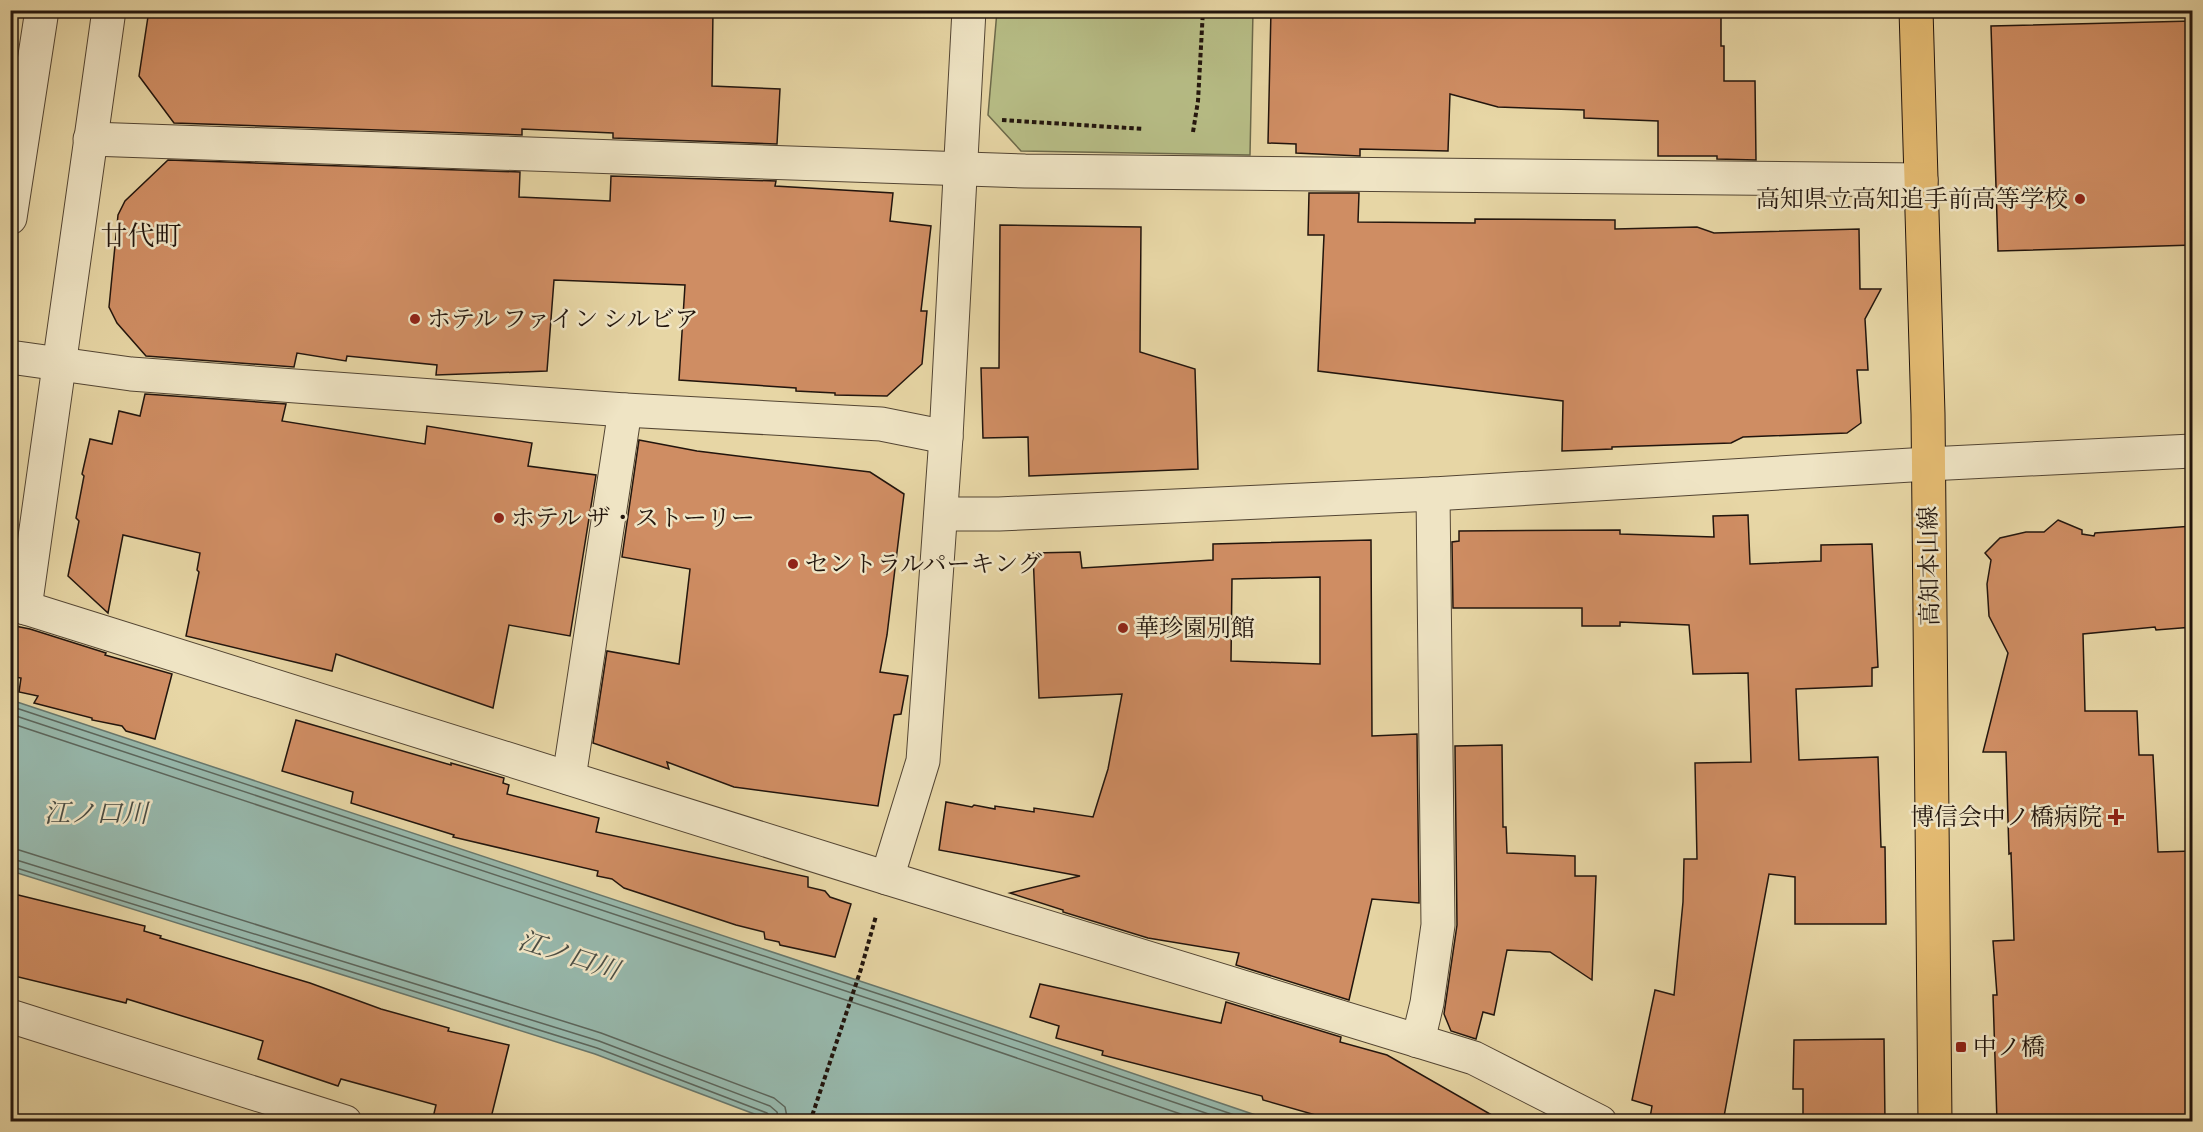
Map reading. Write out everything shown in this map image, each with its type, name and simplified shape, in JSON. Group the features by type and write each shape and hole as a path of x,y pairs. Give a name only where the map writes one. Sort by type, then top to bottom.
{"main road":[{"name":"高知本山線","path":"1917,10 1928,464 1935,1122"}],"street":[{"path":"10,218 42,10"},
{"path":"109,10 60,365 18,605 887,878 1474,1058 1600,1122"},
{"path":"887,878 923,761 946,437 969,10"},
{"path":"90,139 960,169 1921,180"},
{"path":"10,357 131,374 626,410 881,424 946,437"},
{"path":"568,778 626,410"},
{"path":"941,514 999,514 1433,494 1928,464 2193,451"},
{"path":"1418,1041 1427,1003 1438,925 1433,494"},
{"path":"10,1016 345,1122"}],"path":[{"path":"1193,132 1198,101 1203,10"},
{"path":"810,1122 861,969 887,878"}],"green space":[{"path":"997,11 1253,11 1250,155 1021,151 988,115"}],"water":[{"name":"江ノ口川","path":"11,700 899,994 1273,1121 773,1121 595,1054 11,871"}],"building":[{"path":"149,10 713,10 712,86 780,89 777,144 613,138 613,133 522,129 522,135 174,123 139,76"},
{"path":"1271,10 1721,10 1724,81 1755,81 1756,160 1717,159 1717,156 1658,156 1658,121 1584,118 1584,110 1498,107 1450,94 1448,151 1360,149 1360,156 1296,153 1296,144 1268,143"},
{"path":"2193,21 2193,245 1998,251 1991,26"},
{"path":"168,160 520,172 519,197 610,201 611,176 776,181 775,186 893,193 890,221 931,226 921,311 927,311 922,364 887,396 835,395 835,393 796,391 796,388 679,380 685,285 554,280 547,371 436,375 437,365 347,356 346,361 297,353 294,367 146,356 117,323 109,307 118,215 125,201"},
{"path":"1309,193 1359,193 1358,222 1475,223 1475,219 1615,220 1615,229 1697,227 1714,233 1859,229 1860,289 1881,289 1865,319 1868,370 1857,370 1861,423 1847,433 1743,437 1731,443 1562,451 1563,401 1318,371 1324,235 1308,235"},
{"path":"1000,225 1141,227 1140,352 1195,369 1198,469 1029,476 1028,437 983,438 981,368 999,368"},
{"path":"145,394 286,404 282,421 425,444 427,426 532,443 528,466 596,475 570,636 509,625 493,708 336,654 332,671 186,636 199,572 197,570 200,553 123,535 108,613 68,576 79,521 76,518 84,476 82,474 90,439 112,444 119,411 140,416"},
{"name":"セントラルパーキング","path":"639,440 697,451 870,472 904,494 887,635 880,672 908,676 901,714 894,715 878,806 734,787 667,762 669,769 593,743 607,651 679,664 690,569 622,557"},
{"path":"1748,515 1750,564 1821,561 1821,545 1872,544 1878,667 1872,668 1872,686 1796,689 1799,760 1878,757 1881,847 1885,847 1886,924 1795,924 1795,877 1769,874 1723,1122 1668,1122 1650,1118 1652,1106 1632,1100 1655,990 1674,995 1683,902 1684,859 1697,859 1695,763 1751,762 1748,673 1693,674 1689,625 1620,622 1620,626 1582,626 1582,608 1453,608 1452,542 1459,541 1459,531 1620,530 1620,534 1714,537 1713,516"},
{"path":"2058,520 2082,530 2082,534 2094,536 2095,533 2193,526 2193,627 2156,630 2155,627 2083,634 2085,711 2137,711 2139,755 2153,755 2158,852 2193,851 2193,1122 1997,1122 1993,995 1997,995 1993,941 2014,940 2011,853 2009,854 2006,752 1983,752 2008,653 1989,616 1987,584 1991,560 1985,553 2000,538 2026,532 2044,532"},
{"path":"1371,540 1372,736 1417,734 1419,903 1372,899 1349,1000 1236,965 1239,953 1148,938 1010,893 1080,876 939,850 946,802 972,807 974,805 995,809 995,806 1034,812 1034,808 1093,817 1108,769 1122,694 1039,698 1033,553 1080,552 1082,568 1213,560 1213,544","holes":["1320,577 1320,664 1231,661 1232,579"]},
{"path":"10,625 30,629 106,653 105,655 172,674 155,739 126,731 122,726 34,703 38,696 19,692 21,678 10,676"},
{"path":"296,720 504,778 503,783 509,785 507,794 599,818 596,832 808,877 808,887 825,891 830,897 851,904 835,957 780,945 779,942 765,939 764,932 624,888 612,879 597,876 598,871 453,837 454,835 351,803 353,792 282,771"},
{"path":"1502,745 1503,827 1506,827 1507,853 1575,856 1575,876 1596,876 1592,980 1550,952 1507,950 1494,1015 1483,1012 1476,1039 1451,1031 1444,1014 1457,925 1455,746"},
{"path":"10,893 145,926 144,931 161,936 160,938 310,983 381,1009 449,1028 448,1031 509,1045 490,1122 432,1122 436,1105 341,1079 338,1086 258,1059 263,1041 127,999 126,1003 10,975"},
{"path":"1040,984 1221,1023 1226,1002 1341,1037 1340,1042 1387,1055 1504,1122 1340,1122 1263,1100 1262,1096 1102,1055 1103,1051 1056,1038 1059,1026 1030,1017"},
{"path":"1884,1039 1885,1122 1803,1122 1803,1089 1793,1089 1794,1040"}],"place":[{"name":"高知県立高知追手前高等学校","path":"2080,199"},
{"name":"ホテル ファイン シルビア","path":"415,319"},
{"name":"ホテル ザ・ストーリー","path":"499,518"},
{"name":"セントラルパーキング","path":"793,564"},
{"name":"華珍園別館","path":"1123,628"},
{"name":"博信会中ノ橋病院","path":"2116,817"},
{"name":"中ノ橋","path":"1961,1047"}],"district":[{"name":"廿代町","path":"141,236"}]}
